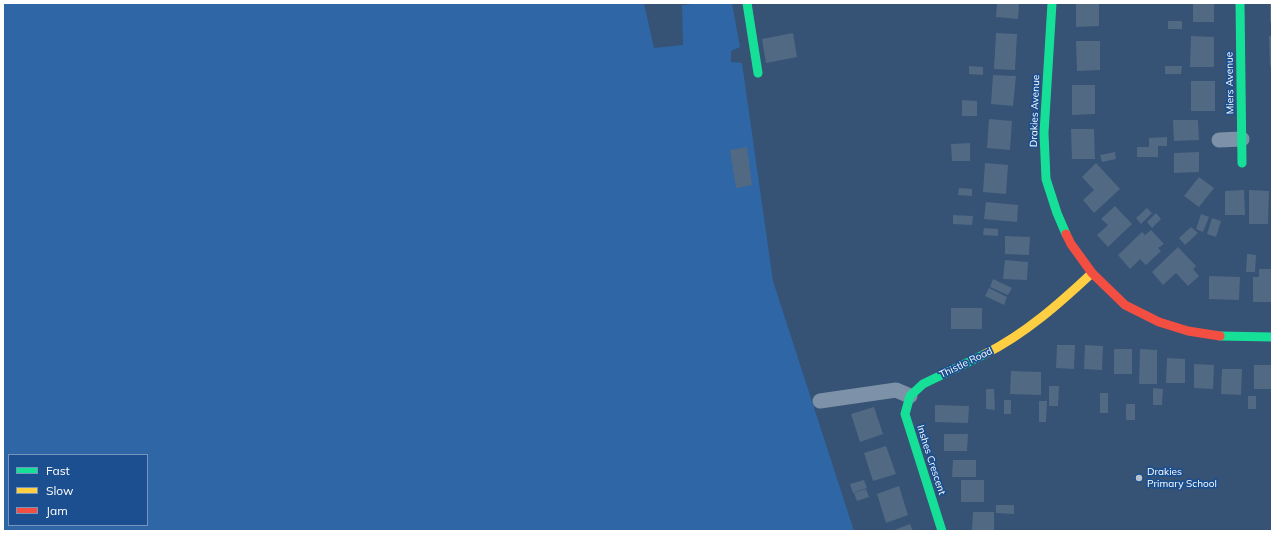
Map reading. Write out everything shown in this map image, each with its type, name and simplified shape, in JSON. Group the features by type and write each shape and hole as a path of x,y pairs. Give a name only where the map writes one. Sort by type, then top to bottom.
{"street":[{"path":"747,3 758,73"},
{"name":"Drakies Avenue","path":"1052,3 1044,133 1046,179 1057,213 1071,244 1092,273 1126,305 1159,322 1188,331 1223,337 1272,337"},
{"name":"Miers Avenue","path":"1240,3 1242,163"},
{"path":"1219,140 1242,139"},
{"name":"Thistle Road","path":"910,396 923,384 995,349 1019,333 1058,305 1092,273"},
{"path":"820,401 896,390 910,396"},
{"name":"Inshes Crescent","path":"910,396 905,414 942,531"}],"shaded area":[{"path":"3,3 644,3 654,48 683,45 682,5 732,3 740,47 731,51 731,62 742,63 773,281 854,531 3,531"}],"building":[{"path":"997,3 1019,3 1018,19 996,17"},
{"path":"1076,3 1099,3 1099,26 1076,27"},
{"path":"1193,3 1214,3 1214,22 1193,22"},
{"path":"1270,3 1272,3 1272,22 1270,22"},
{"path":"1168,21 1182,21 1182,29 1168,29"},
{"path":"793,33 797,57 766,63 762,39"},
{"path":"996,33 1017,34 1015,70 994,69"},
{"path":"1191,36 1214,37 1214,67 1190,67"},
{"path":"1269,36 1272,36 1272,66 1270,66"},
{"path":"1076,41 1100,41 1100,70 1077,71"},
{"path":"969,66 983,67 983,75 969,74"},
{"path":"1165,66 1182,66 1181,74 1165,74"},
{"path":"993,75 1016,76 1013,106 991,104"},
{"path":"1191,81 1215,81 1215,111 1191,111"},
{"path":"1072,85 1095,85 1095,114 1072,115"},
{"path":"962,100 977,101 977,116 962,116"},
{"path":"989,119 1012,121 1010,150 987,148"},
{"path":"1173,120 1198,120 1199,140 1174,141"},
{"path":"1071,129 1094,129 1095,159 1072,159"},
{"path":"1167,137 1167,146 1158,146 1158,157 1137,157 1137,147 1149,147 1149,138"},
{"path":"970,143 970,161 952,161 951,144"},
{"path":"747,147 752,185 736,188 730,150"},
{"path":"1115,152 1116,159 1102,162 1100,155"},
{"path":"1199,152 1199,172 1174,173 1174,153"},
{"path":"985,163 1008,165 1006,194 983,192"},
{"path":"1096,163 1120,189 1094,213 1083,200 1094,190 1082,177"},
{"path":"1199,177 1214,188 1199,207 1184,196"},
{"path":"959,188 972,189 972,196 958,195"},
{"path":"1244,190 1245,215 1225,215 1225,191"},
{"path":"1249,190 1269,191 1268,224 1249,224"},
{"path":"986,202 1018,205 1017,222 984,219"},
{"path":"1115,206 1132,224 1108,247 1097,235 1108,225 1101,219"},
{"path":"1147,208 1152,213 1141,224 1136,218"},
{"path":"1156,213 1161,219 1152,228 1147,222"},
{"path":"1201,214 1209,217 1203,232 1196,229"},
{"path":"953,215 973,216 972,225 953,224"},
{"path":"1212,218 1221,221 1216,237 1207,234"},
{"path":"1191,227 1198,233 1185,245 1179,238"},
{"path":"984,228 998,229 998,236 983,235"},
{"path":"1151,230 1164,244 1158,248 1161,251 1146,265 1140,259 1130,269 1118,255 1142,232 1145,235"},
{"path":"1005,236 1030,237 1029,255 1005,254"},
{"path":"1178,247 1196,266 1193,269 1199,276 1188,286 1176,273 1163,285 1152,272"},
{"path":"1247,254 1256,255 1255,272 1246,272"},
{"path":"1005,260 1028,262 1027,280 1003,279"},
{"path":"1259,269 1272,269 1272,302 1253,302 1253,277 1259,277"},
{"path":"1209,276 1240,277 1239,300 1209,299"},
{"path":"993,279 1012,288 1008,295 990,287"},
{"path":"989,288 1007,297 1004,305 985,296"},
{"path":"951,308 982,308 982,329 951,329"},
{"path":"1057,345 1075,345 1074,369 1056,368"},
{"path":"1085,345 1103,346 1102,370 1084,369"},
{"path":"1114,349 1132,349 1132,374 1114,374"},
{"path":"1140,349 1157,350 1157,384 1139,384"},
{"path":"1167,358 1185,359 1185,383 1166,383"},
{"path":"1194,364 1214,365 1213,389 1194,388"},
{"path":"1254,365 1272,365 1272,389 1254,389"},
{"path":"1222,369 1242,369 1241,395 1221,394"},
{"path":"1011,371 1041,372 1041,395 1010,394"},
{"path":"1049,386 1059,386 1058,406 1049,406"},
{"path":"1153,388 1163,389 1162,405 1153,405"},
{"path":"986,389 994,389 995,410 986,409"},
{"path":"1100,393 1108,393 1108,413 1100,413"},
{"path":"1248,396 1256,396 1256,409 1248,409"},
{"path":"1004,400 1011,400 1011,414 1004,414"},
{"path":"1039,401 1047,401 1046,422 1039,422"},
{"path":"1126,404 1135,404 1135,420 1126,420"},
{"path":"935,405 969,406 968,423 935,422"},
{"path":"874,407 883,434 860,442 851,414"},
{"path":"944,434 968,434 967,451 944,451"},
{"path":"886,446 896,474 873,481 864,453"},
{"path":"953,460 976,460 976,477 952,477"},
{"path":"864,480 867,488 853,493 850,484"},
{"path":"961,480 984,480 984,502 961,502"},
{"path":"899,486 908,515 886,523 877,494"},
{"path":"866,489 869,497 857,501 854,493"},
{"path":"996,505 1014,505 1014,514 996,513"},
{"path":"973,512 994,512 994,531 972,531"},
{"path":"910,524 913,531 892,531"}],"traffic: fast":[{"path":"747,3 758,73"},
{"path":"1052,3 1044,133 1046,179 1057,213 1066,234"},
{"path":"1240,3 1242,163"},
{"path":"1220,336 1272,337"},
{"path":"942,531 905,414 910,396 923,384 985,354"}],"traffic: slow":[{"path":"985,354 1014,337 1042,317 1092,273"}],"traffic: jam":[{"path":"1066,234 1071,244 1092,273 1125,305 1159,322 1188,331 1220,336"}],"place":[{"name":"Drakies Primary School","path":"1139,478"}]}
